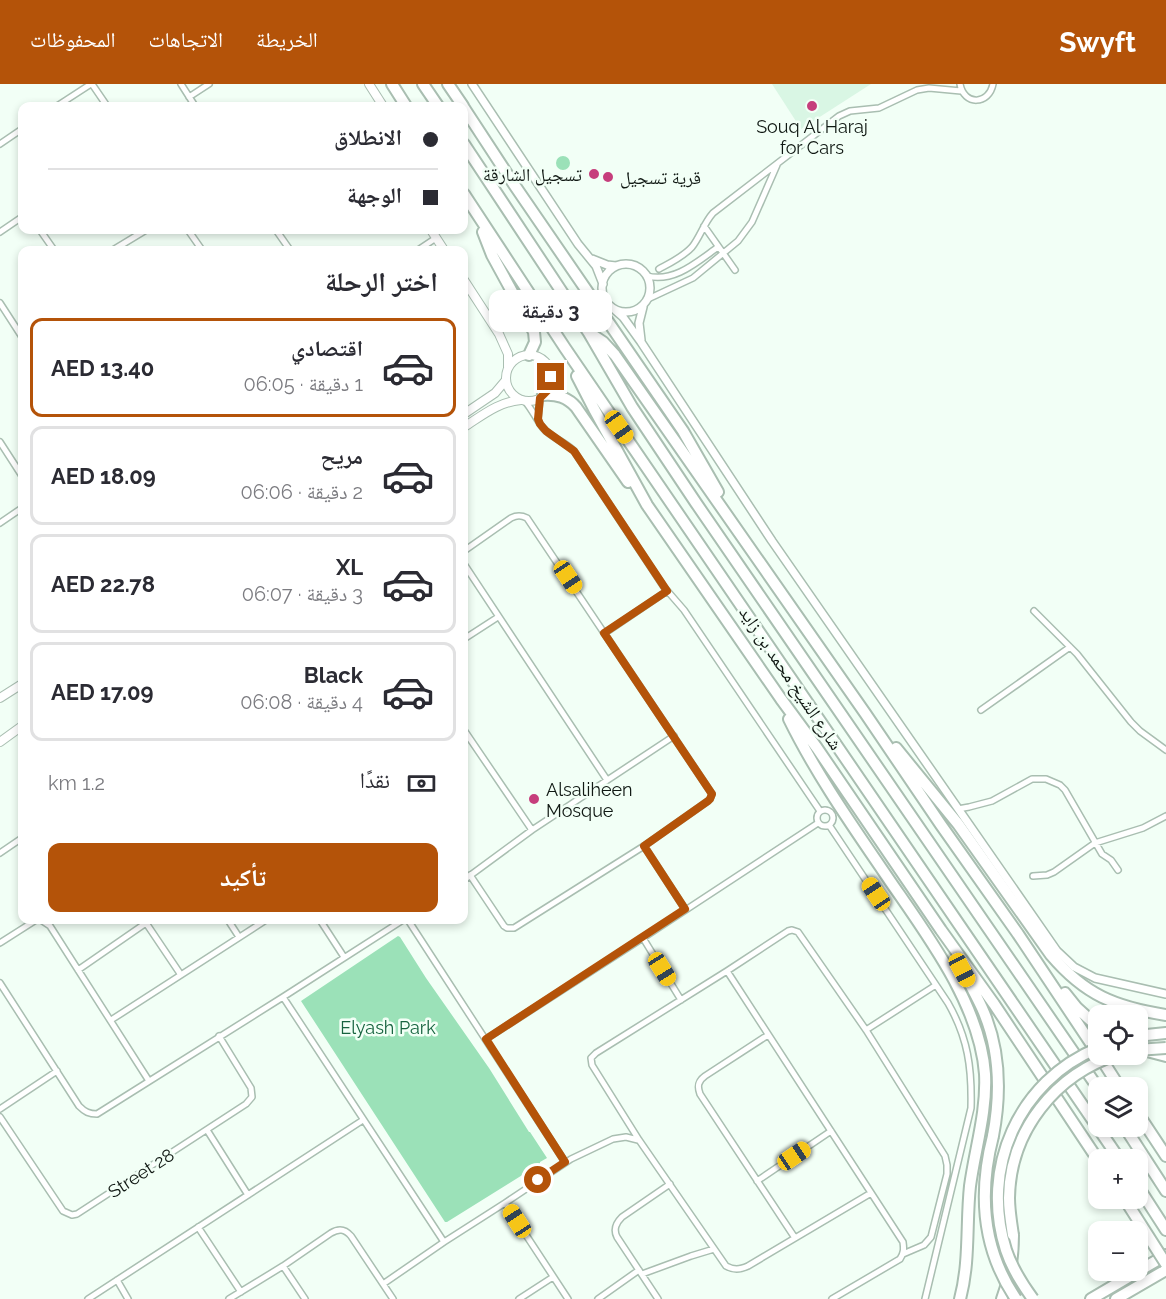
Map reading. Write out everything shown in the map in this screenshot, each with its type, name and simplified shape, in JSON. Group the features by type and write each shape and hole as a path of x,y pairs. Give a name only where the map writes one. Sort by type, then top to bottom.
{"highway":[{"path":"392,84 403,102"},
{"path":"423,84 435,102"},
{"path":"448,84 460,102"},
{"path":"468,115 521,196 683,431 715,485 732,522"},
{"name":"شارع الشيخ محمد بن زايد","path":"468,150 589,333 632,407 1090,1077"},
{"name":"شارع الشيخ محمد بن زايد","path":"468,200 565,348 1112,1149"},
{"path":"480,220 492,255 534,332 534,342 527,355"},
{"path":"589,333 603,342 615,355 1018,934 1088,1039"},
{"path":"565,348 594,409 647,505"},
{"path":"541,397 550,395 565,398 576,407 817,748 994,1004 1091,1149"},
{"path":"781,699 800,740 831,794 936,950 968,1007 976,1029 982,1051 985,1097 972,1170 965,1276 960,1299"},
{"path":"865,713 958,824 1063,970 1093,993 1110,1002 1127,1008 1166,1015"},
{"path":"941,930 983,1010 995,1051 998,1083 997,1115 987,1159 984,1204 992,1248 1000,1270 1016,1299"},
{"path":"1018,934 1077,1008 1088,1018"},
{"path":"1148,1035 1166,1034"},
{"path":"1148,1049 1166,1048"},
{"path":"1032,1299 1013,1268 1002,1234 998,1197 1002,1161 1014,1127 1033,1096 1048,1079 1088,1052"},
{"path":"1148,1052 1166,1056"},
{"path":"1002,1299 1011,1271 1013,1234 1009,1197 1017,1151 1028,1125 1047,1100 1070,1079 1093,1065"},
{"path":"1148,1129 1166,1156"},
{"path":"1131,1137 1166,1191"},
{"path":"1148,1202 1166,1230"},
{"path":"1131,1209 1166,1264"},
{"path":"1091,1299 1166,1255"},
{"path":"1116,1299 1166,1270"}],"main road":[{"path":"369,84 380,102"},
{"path":"433,234 441,246"},
{"path":"468,286 511,349 542,360 547,364 551,377 548,390 541,397 502,403 468,424"},
{"path":"499,333 508,354 507,385 513,394 523,400"},
{"path":"508,368 512,362 527,355"},
{"path":"468,411 495,393 506,380"},
{"path":"0,698 18,687"},
{"path":"0,742 18,729"}],"street":[{"path":"63,102 92,84 104,102"},
{"path":"181,84 192,102"},
{"path":"189,97 209,84"},
{"path":"472,84 578,244 590,258 603,284"},
{"path":"960,84 962,92 970,99 981,99 990,93 993,84"},
{"path":"659,270 690,249 713,213 844,113 879,108 912,91 923,88 962,92"},
{"path":"0,144 18,132"},
{"path":"615,310 630,312 637,310 646,302 685,283 738,241 748,228 778,163"},
{"path":"0,232 18,220"},
{"path":"704,226 735,270"},
{"path":"120,246 139,234"},
{"path":"424,246 436,238"},
{"path":"647,276 658,278 676,275 718,247"},
{"path":"590,258 607,265 633,266 641,269 647,276 650,291 639,323 641,342"},
{"path":"617,266 605,277 602,292 605,299 641,342 772,541 1057,951 1084,974 1166,994"},
{"path":"1,307 18,331"},
{"path":"538,419 541,397"},
{"path":"523,400 546,431 574,451 667,591 684,610 820,811"},
{"path":"0,442 18,470"},
{"path":"0,523 18,511"},
{"path":"468,548 511,518 522,515 527,518 674,736 712,797 644,846 514,928 504,926 470,876 532,830 674,736"},
{"path":"468,570 607,780"},
{"path":"604,633 667,591"},
{"path":"1034,611 1086,665 1140,732 1166,750"},
{"path":"468,636 498,617"},
{"path":"981,710 1070,647"},
{"path":"468,735 532,830"},
{"path":"958,809 992,801 1032,779 1053,781 1065,790 1102,854 1111,860 1118,870"},
{"path":"820,811 826,810 831,813 832,819 829,825"},
{"path":"820,811 816,818 818,823 823,826 829,825"},
{"path":"1033,876 1054,872 1095,843 1143,828 1166,816"},
{"path":"486,1039 818,823"},
{"path":"829,825 958,1021 970,1061 971,1108 925,1299"},
{"path":"0,853 18,841"},
{"path":"644,846 685,909"},
{"path":"0,943 30,924"},
{"path":"47,924 149,1081"},
{"path":"78,970 141,924"},
{"path":"147,924 181,975"},
{"path":"231,924 239,937"},
{"path":"111,1020 260,924"},
{"path":"323,924 344,957"},
{"path":"0,983 79,1106 90,1114 97,1114 397,924"},
{"path":"411,924 565,1162"},
{"path":"871,1193 741,1269 726,1266 639,1140 592,1065 591,1058 788,931 795,930 801,934 866,1030 943,1151 946,1160 947,1174 931,1237 924,1245 903,1254"},
{"path":"643,938 681,1000"},
{"path":"727,971 903,1242 903,1254 896,1263 834,1298"},
{"path":"866,1030 936,985"},
{"path":"283,997 444,1242"},
{"path":"768,1035 701,1079 698,1089 795,1238"},
{"name":"Street 28","path":"0,1117 59,1207 72,1215 82,1212 246,1104 252,1097 251,1088 219,1036"},
{"path":"0,1109 57,1071"},
{"path":"88,1299 363,1120"},
{"path":"207,1130 248,1195"},
{"path":"757,1181 831,1131"},
{"path":"383,1284 565,1162 613,1139 626,1137 639,1140"},
{"path":"658,1299 617,1237 615,1226 622,1217 670,1184"},
{"path":"505,1203 568,1299"},
{"path":"198,1227 241,1292"},
{"path":"229,1299 336,1230 342,1230 351,1236 393,1299"},
{"path":"598,1299 640,1272 714,1249"},
{"path":"283,1266 305,1299"},
{"path":"519,1299 553,1277"},
{"path":"117,1280 128,1299"}],"shaded area":[{"name":"Souq Al Haraj for Cars","path":"772,84 871,84 801,129"}],"green space":[{"path":"560,156 566,156 570,163 566,170 560,170 556,166 556,160"},
{"name":"Elyash Park","path":"398,936 489,1068 547,1158 447,1222 301,1001"}],"place":[{"name":"Souq Al Haraj for Cars","path":"812,106"},
{"name":"تسجيل الشارقة","path":"594,174"},
{"name":"قرية تسجيل","path":"608,177"},
{"name":"Alsaliheen Mosque","path":"534,799"}],"route":[{"path":"538,1180 565,1162 486,1039 685,909 644,846 712,797 711,792 604,633 667,591 574,451 540,424 538,419 540,398 548,390 551,377"}]}
